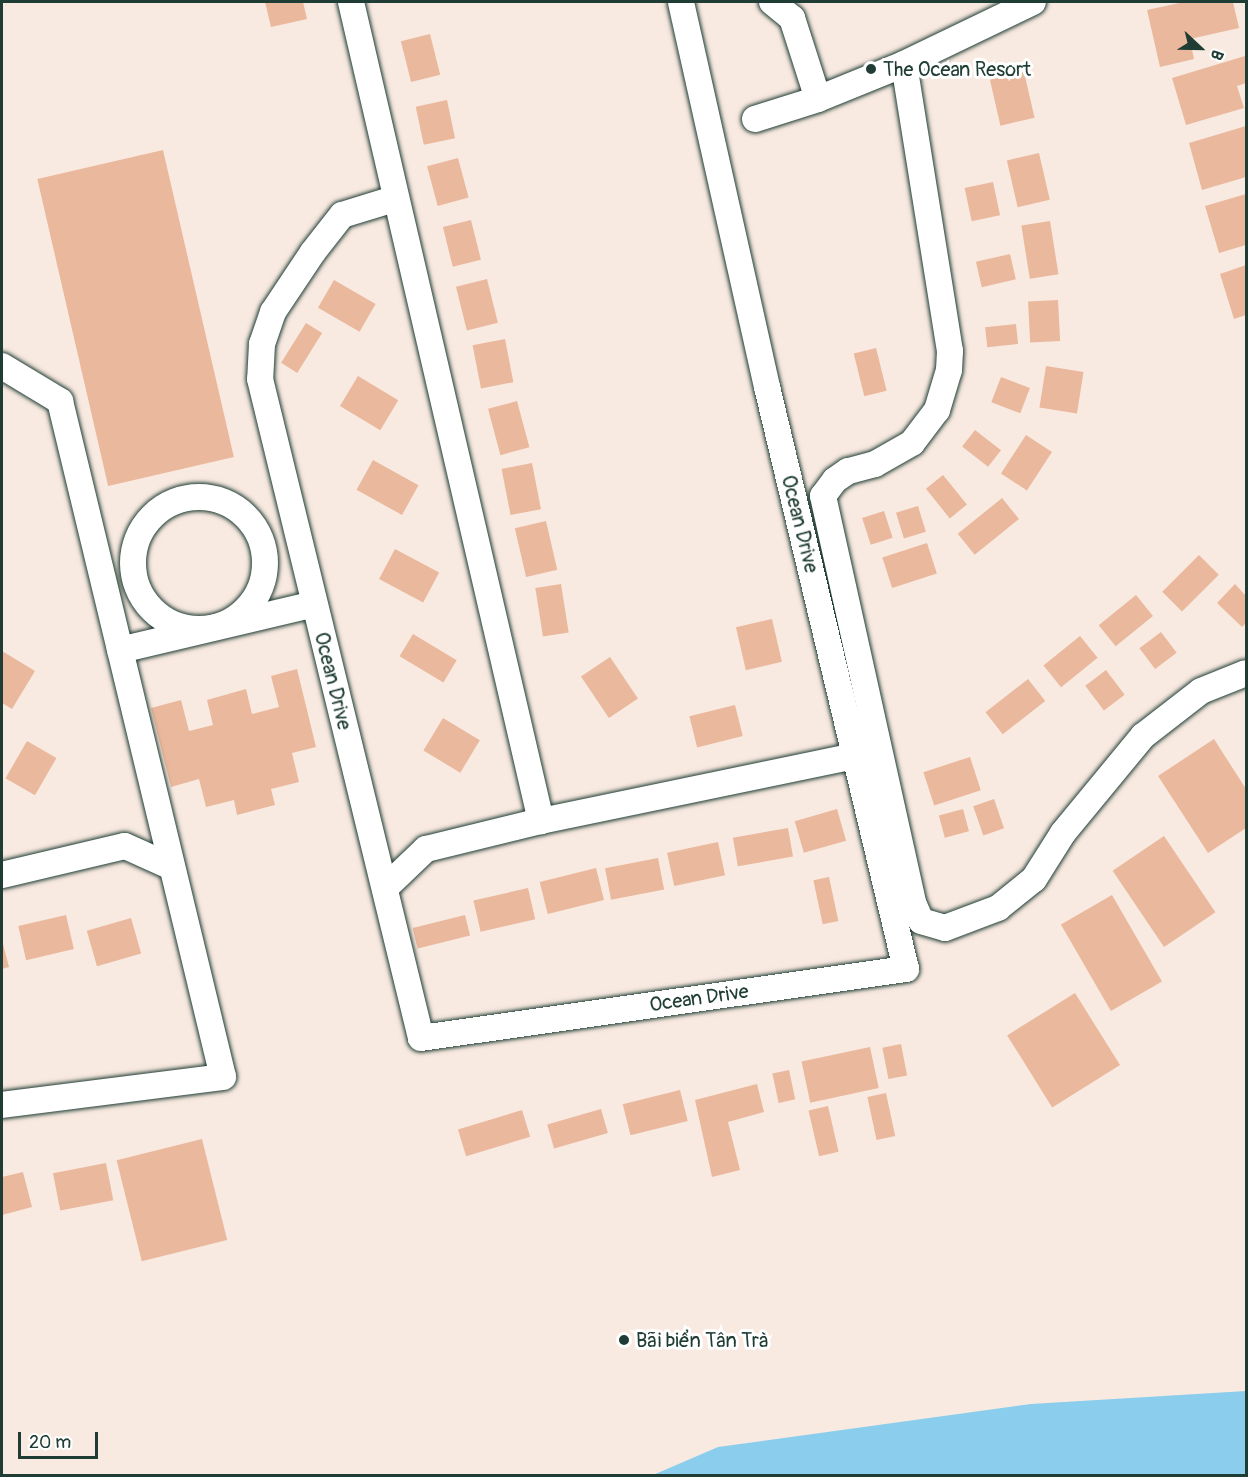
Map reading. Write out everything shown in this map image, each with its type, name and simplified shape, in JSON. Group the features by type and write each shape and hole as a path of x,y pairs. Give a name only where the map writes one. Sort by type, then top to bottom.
{"street":[{"path":"351,2 394,199 541,821"},
{"name":"Ocean Drive","path":"681,2 767,387 868,756 921,921 945,928 998,908 1034,879 1063,833 1143,736 1201,691 1246,673"},
{"path":"772,2 792,18 818,99"},
{"path":"755,119 818,99 904,64 1033,2"},
{"name":"Ocean Drive","path":"394,199 342,215 290,283 273,312 262,344 260,379 421,1038 906,969 868,756 855,644 823,496 835,480 848,471 875,464 912,443 937,410 949,370 950,351 904,64"},
{"path":"2,366 60,401 223,1077 2,1105"},
{"path":"188,496 210,497 231,504 249,518 261,537 265,559 263,581 253,602 238,617 217,627 196,630 175,625 156,614 142,598 134,578 132,556 138,535 159,510 188,496"},
{"path":"120,650 314,604"},
{"path":"384,888 426,849 541,821 868,756"},
{"path":"2,875 125,846 172,867"}],"water":[{"path":"1246,1391 1246,1475 653,1475 718,1447 1031,1404"}],"building":[{"path":"265,2 303,2 307,19 271,27"},
{"path":"1184,2 1233,2 1239,28 1190,39 1194,59 1160,67 1147,10"},
{"path":"430,34 440,75 411,82 401,41"},
{"path":"1245,56 1246,83 1237,86 1244,108 1186,125 1172,78"},
{"path":"1024,72 1035,118 1000,126 990,80"},
{"path":"447,100 455,138 424,145 416,107"},
{"path":"1246,126 1246,177 1202,190 1189,143"},
{"path":"163,150 234,457 108,486 37,179"},
{"path":"1039,153 1050,200 1018,207 1007,160"},
{"path":"458,158 469,198 438,206 427,166"},
{"path":"993,182 1000,215 972,221 965,188"},
{"path":"1246,194 1246,245 1219,253 1205,206"},
{"path":"471,220 481,260 453,267 443,227"},
{"path":"1050,221 1058,274 1030,279 1021,226"},
{"path":"1010,254 1016,279 982,287 976,262"},
{"path":"1246,265 1246,315 1234,319 1220,274"},
{"path":"487,279 498,323 467,330 456,287"},
{"path":"334,280 376,304 360,332 318,308"},
{"path":"1058,300 1060,341 1030,343 1028,302"},
{"path":"306,323 322,333 297,373 281,363"},
{"path":"1016,324 1018,344 987,347 985,327"},
{"path":"505,339 513,382 481,388 473,345"},
{"path":"876,348 887,391 864,396 854,354"},
{"path":"1046,366 1084,372 1077,413 1039,407"},
{"path":"358,376 398,400 380,430 340,406"},
{"path":"1001,377 1030,388 1020,413 991,402"},
{"path":"517,401 529,447 500,455 488,409"},
{"path":"975,430 1001,450 988,467 962,447"},
{"path":"1026,435 1052,452 1027,490 1001,474"},
{"path":"373,460 418,485 402,515 357,490"},
{"path":"532,463 541,509 511,515 502,469"},
{"path":"943,475 967,505 950,518 926,489"},
{"path":"1002,498 1019,519 975,555 958,534"},
{"path":"918,506 926,532 904,539 896,513"},
{"path":"884,511 893,538 871,545 862,518"},
{"path":"546,521 557,570 526,577 515,528"},
{"path":"927,543 937,573 892,588 882,558"},
{"path":"395,549 439,572 423,602 379,579"},
{"path":"1199,555 1219,575 1182,612 1162,592"},
{"path":"561,584 569,632 543,636 535,588"},
{"path":"1235,584 1246,596 1246,623 1242,627 1217,603"},
{"path":"1136,595 1153,616 1116,646 1099,625"},
{"path":"772,619 782,662 746,670 736,627"},
{"path":"1161,632 1177,653 1155,669 1139,648"},
{"path":"413,634 457,660 443,683 400,656"},
{"path":"1080,636 1098,658 1061,687 1043,666"},
{"path":"2,651 35,671 12,709 2,703"},
{"path":"610,657 638,698 609,718 581,677"},
{"path":"297,669 316,747 292,753 299,782 271,789 275,805 237,815 234,800 206,807 199,779 171,787 151,708 181,700 189,731 213,725 207,700 246,689 252,714 279,707 271,676"},
{"path":"1106,670 1125,695 1104,710 1085,686"},
{"path":"1028,679 1045,701 1003,734 985,712"},
{"path":"735,705 743,736 697,747 689,716"},
{"path":"443,718 480,740 460,773 423,751"},
{"path":"1214,739 1246,789 1246,828 1208,853 1158,776"},
{"path":"27,741 56,758 35,795 6,778"},
{"path":"970,757 981,790 934,805 923,772"},
{"path":"994,799 1004,828 983,835 973,806"},
{"path":"837,809 846,841 804,853 795,821"},
{"path":"963,809 969,831 945,838 939,815"},
{"path":"788,828 793,857 738,866 733,838"},
{"path":"1164,836 1215,912 1164,947 1113,871"},
{"path":"718,842 725,875 674,886 667,853"},
{"path":"658,858 664,889 611,900 605,868"},
{"path":"596,868 604,900 548,914 540,882"},
{"path":"829,877 838,921 823,924 813,880"},
{"path":"528,888 535,919 481,932 473,901"},
{"path":"1112,895 1162,982 1111,1011 1061,924"},
{"path":"66,915 74,949 26,960 18,926"},
{"path":"465,915 470,935 418,948 413,928"},
{"path":"131,918 141,954 97,966 87,931"},
{"path":"2,940 9,967 2,969"},
{"path":"1075,993 1120,1065 1052,1107 1007,1035"},
{"path":"901,1044 907,1075 888,1079 882,1048"},
{"path":"870,1047 879,1088 810,1103 802,1062"},
{"path":"789,1070 795,1099 779,1103 772,1074"},
{"path":"757,1084 764,1112 728,1122 740,1170 712,1177 695,1100"},
{"path":"680,1090 688,1121 630,1135 623,1104"},
{"path":"886,1093 895,1136 877,1140 867,1097"},
{"path":"828,1106 839,1152 819,1156 809,1110"},
{"path":"601,1109 608,1133 554,1148 547,1124"},
{"path":"522,1110 530,1137 466,1156 458,1130"},
{"path":"202,1139 227,1240 142,1261 117,1160"},
{"path":"106,1163 113,1200 60,1211 53,1173"},
{"path":"23,1172 32,1207 2,1215 2,1177"}],"place":[{"name":"The Ocean Resort","path":"871,69"},
{"name":"Bãi biển Tân Trà","path":"624,1340"}]}
